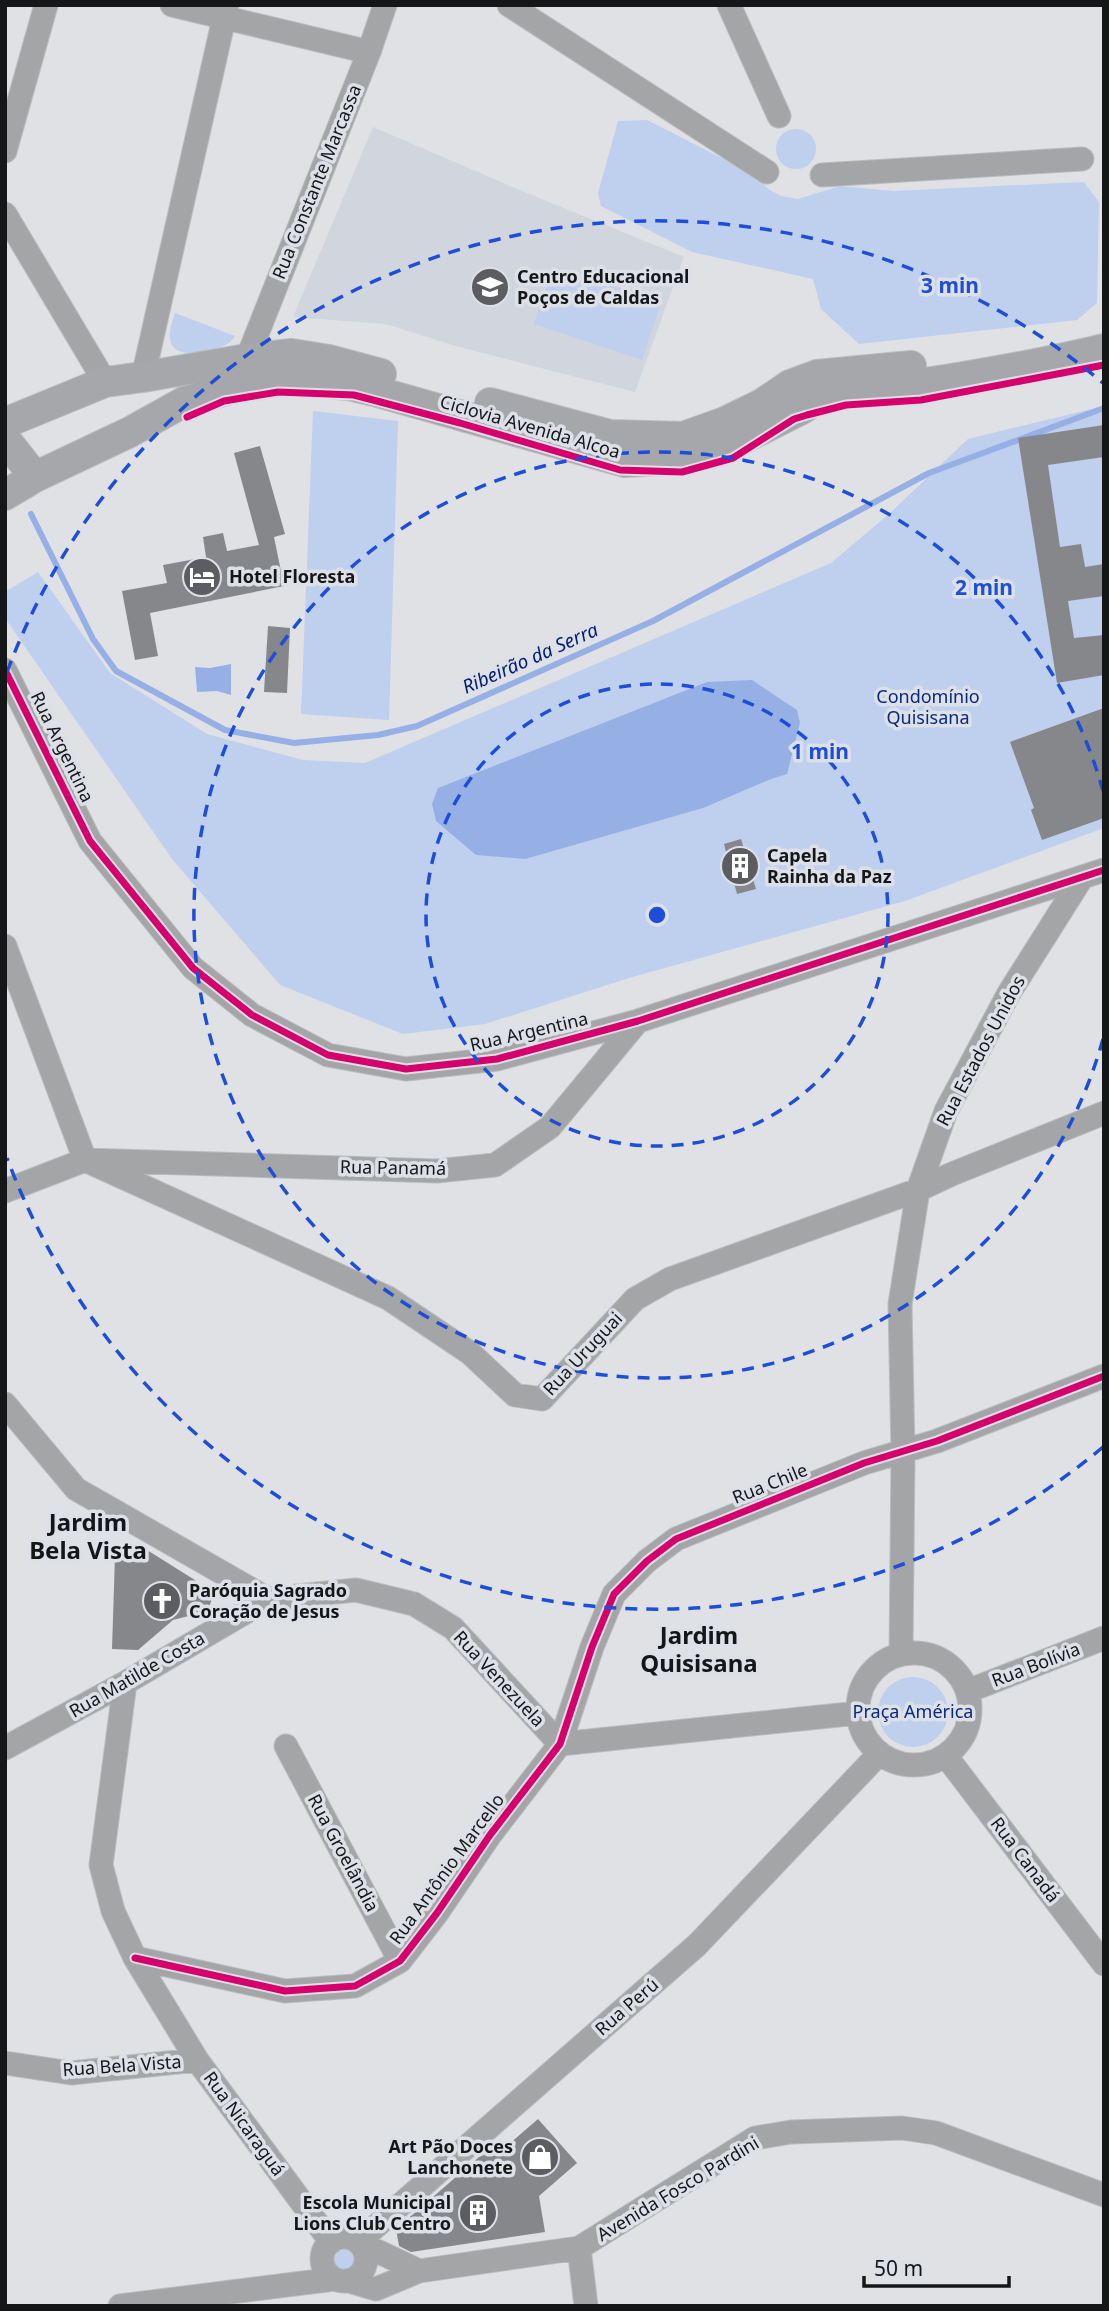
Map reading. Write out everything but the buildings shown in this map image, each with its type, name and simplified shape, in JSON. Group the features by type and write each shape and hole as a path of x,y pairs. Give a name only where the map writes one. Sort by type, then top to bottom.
{"main road":[{"path":"5,423 105,382 292,354 329,360 610,435 683,437 725,422 762,404 790,385 817,375 984,359 1104,331"},
{"path":"5,495 35,477 130,432 184,402 230,389 291,379 348,385 378,392 625,462 682,459 720,450 819,398 973,377 1104,349"},
{"path":"130,432 143,377"},
{"path":"5,439 35,477"}],"street":[{"path":"5,151 46,5"},
{"path":"172,5 226,12 369,52"},
{"name":"Rua Constante Marcassa","path":"247,359 386,5"},
{"path":"509,5 768,172"},
{"path":"729,5 779,116"},
{"path":"143,377 226,12"},
{"path":"822,175 1082,159"},
{"path":"5,214 105,382"},
{"name":"Rua Argentina","path":"5,670 90,841 192,968 252,1015 328,1055 407,1069 497,1059 638,1021 1104,870"},
{"name":"Rua Estados Unidos","path":"901,1654 903,1452 900,1304 918,1190 946,1111 1009,993 1081,879"},
{"path":"5,946 85,1160 5,1191"},
{"name":"Rua Panamá","path":"85,1160 437,1171 495,1165 550,1127 638,1021"},
{"name":"Rua Uruguai","path":"85,1160 388,1298 470,1353 515,1395 542,1399 635,1299 670,1279 918,1190 1104,1113"},
{"name":"Rua Chile","path":"560,1744 592,1647 614,1594 647,1561 676,1539 864,1463 937,1441 1104,1376"},
{"path":"5,1404 76,1489 268,1599"},
{"name":"Rua Venezuela","path":"268,1599 356,1590 414,1604 453,1628 560,1744"},
{"name":"Rua Matilde Costa","path":"5,1748 125,1683 268,1599"},
{"name":"Rua Bolívia","path":"968,1691 1104,1638"},
{"path":"918,1652 942,1660 961,1676 968,1691 971,1710 968,1727 960,1744 946,1756 930,1764 913,1766 895,1762 879,1754 865,1735 858,1713 864,1682 874,1669 901,1654 918,1652"},
{"name":"Rua Nicaraguá","path":"125,1683 101,1865 113,1911 135,1958 197,2060 331,2242"},
{"path":"560,1744 858,1713"},
{"name":"Rua Antônio Marcello","path":"135,1958 285,1991 355,1986 400,1961 437,1913 490,1835 560,1744"},
{"name":"Rua Groelândia","path":"286,1746 400,1961"},
{"name":"Rua Perú","path":"358,2242 697,1945 879,1754"},
{"name":"Rua Canadá","path":"946,1756 1104,1964"},
{"name":"Rua Bela Vista","path":"5,2063 71,2073 197,2060"},
{"name":"Avenida Fosco Pardini","path":"579,2248 755,2138 791,2132 902,2128 936,2133 1104,2195"},
{"path":"419,2271 344,2237 331,2242 324,2252 323,2264 326,2270 378,2297 419,2271 579,2248 586,2306"},
{"path":"120,2306 355,2278 364,2268 365,2254 358,2242"}],"shaded area":[{"name":"Centro Educacional Poços de Caldas","path":"373,127 684,257 635,392 459,347 386,324 293,317"}],"green space":[{"path":"647,120 757,176 768,189 781,196 798,199 840,186 893,191 1084,182 1099,202 1097,303 1077,320 859,344 821,309 813,279 692,252 601,206 598,193 618,121"},
{"path":"796,129 810,135 816,149 810,163 796,169 782,163 776,149 782,135"},
{"path":"553,266 661,303 642,360 534,324"},
{"path":"175,313 235,336 214,350 194,353 177,350 170,337"},
{"name":"Condomínio Quisisana","path":"1104,406 1104,828 905,901 629,978 485,1024 403,1034 280,985 172,859 5,618 5,592 38,572 110,673 207,734 303,760 365,763 831,563 890,513 968,439"},
{"path":"313,411 398,421 389,720 301,714"},
{"name":"Praça América","path":"913,1677 938,1687 948,1712 938,1737 913,1747 888,1737 878,1712 888,1687"},
{"path":"344,2245 354,2249 358,2259 354,2269 344,2273 334,2269 330,2259 334,2249"}],"water":[{"path":"231,664 231,695 217,691 197,692 195,667 210,668"},
{"path":"752,680 797,710 800,723 787,774 703,808 525,859 476,855 436,821 432,804 438,788 707,682"}],"waterway":[{"name":"Ribeirão da Serra","path":"31,514 93,639 116,671 225,730 294,743 378,735 417,726 653,621 929,473 1104,408"}],"cycle path":[{"name":"Ciclovia Avenida Alcoa","path":"187,417 224,401 278,392 354,395 620,470 682,472 733,458 794,419 846,405 921,400 1104,365"},
{"path":"5,670 90,841 193,968 252,1015 328,1055 406,1069 497,1059 638,1021 1104,870"},
{"path":"135,1958 285,1991 355,1986 400,1961 437,1913 490,1835 560,1744 592,1647 614,1594 647,1561 676,1539 864,1463 937,1441 1104,1376"}],"place":[{"name":"Centro Educacional Poços de Caldas","path":"490,287"},
{"name":"Hotel Floresta","path":"202,577"},
{"name":"Capela Rainha da Paz","path":"740,866"},
{"name":"Paróquia Sagrado Coração de Jesus","path":"162,1601"},
{"name":"Art Pão Doces Lanchonete","path":"540,2157"},
{"name":"Escola Municipal Lions Club Centro","path":"478,2213"}],"district":[{"name":"Jardim Bela Vista","path":"88,1537"},
{"name":"Jardim Quisisana","path":"699,1650"}]}
